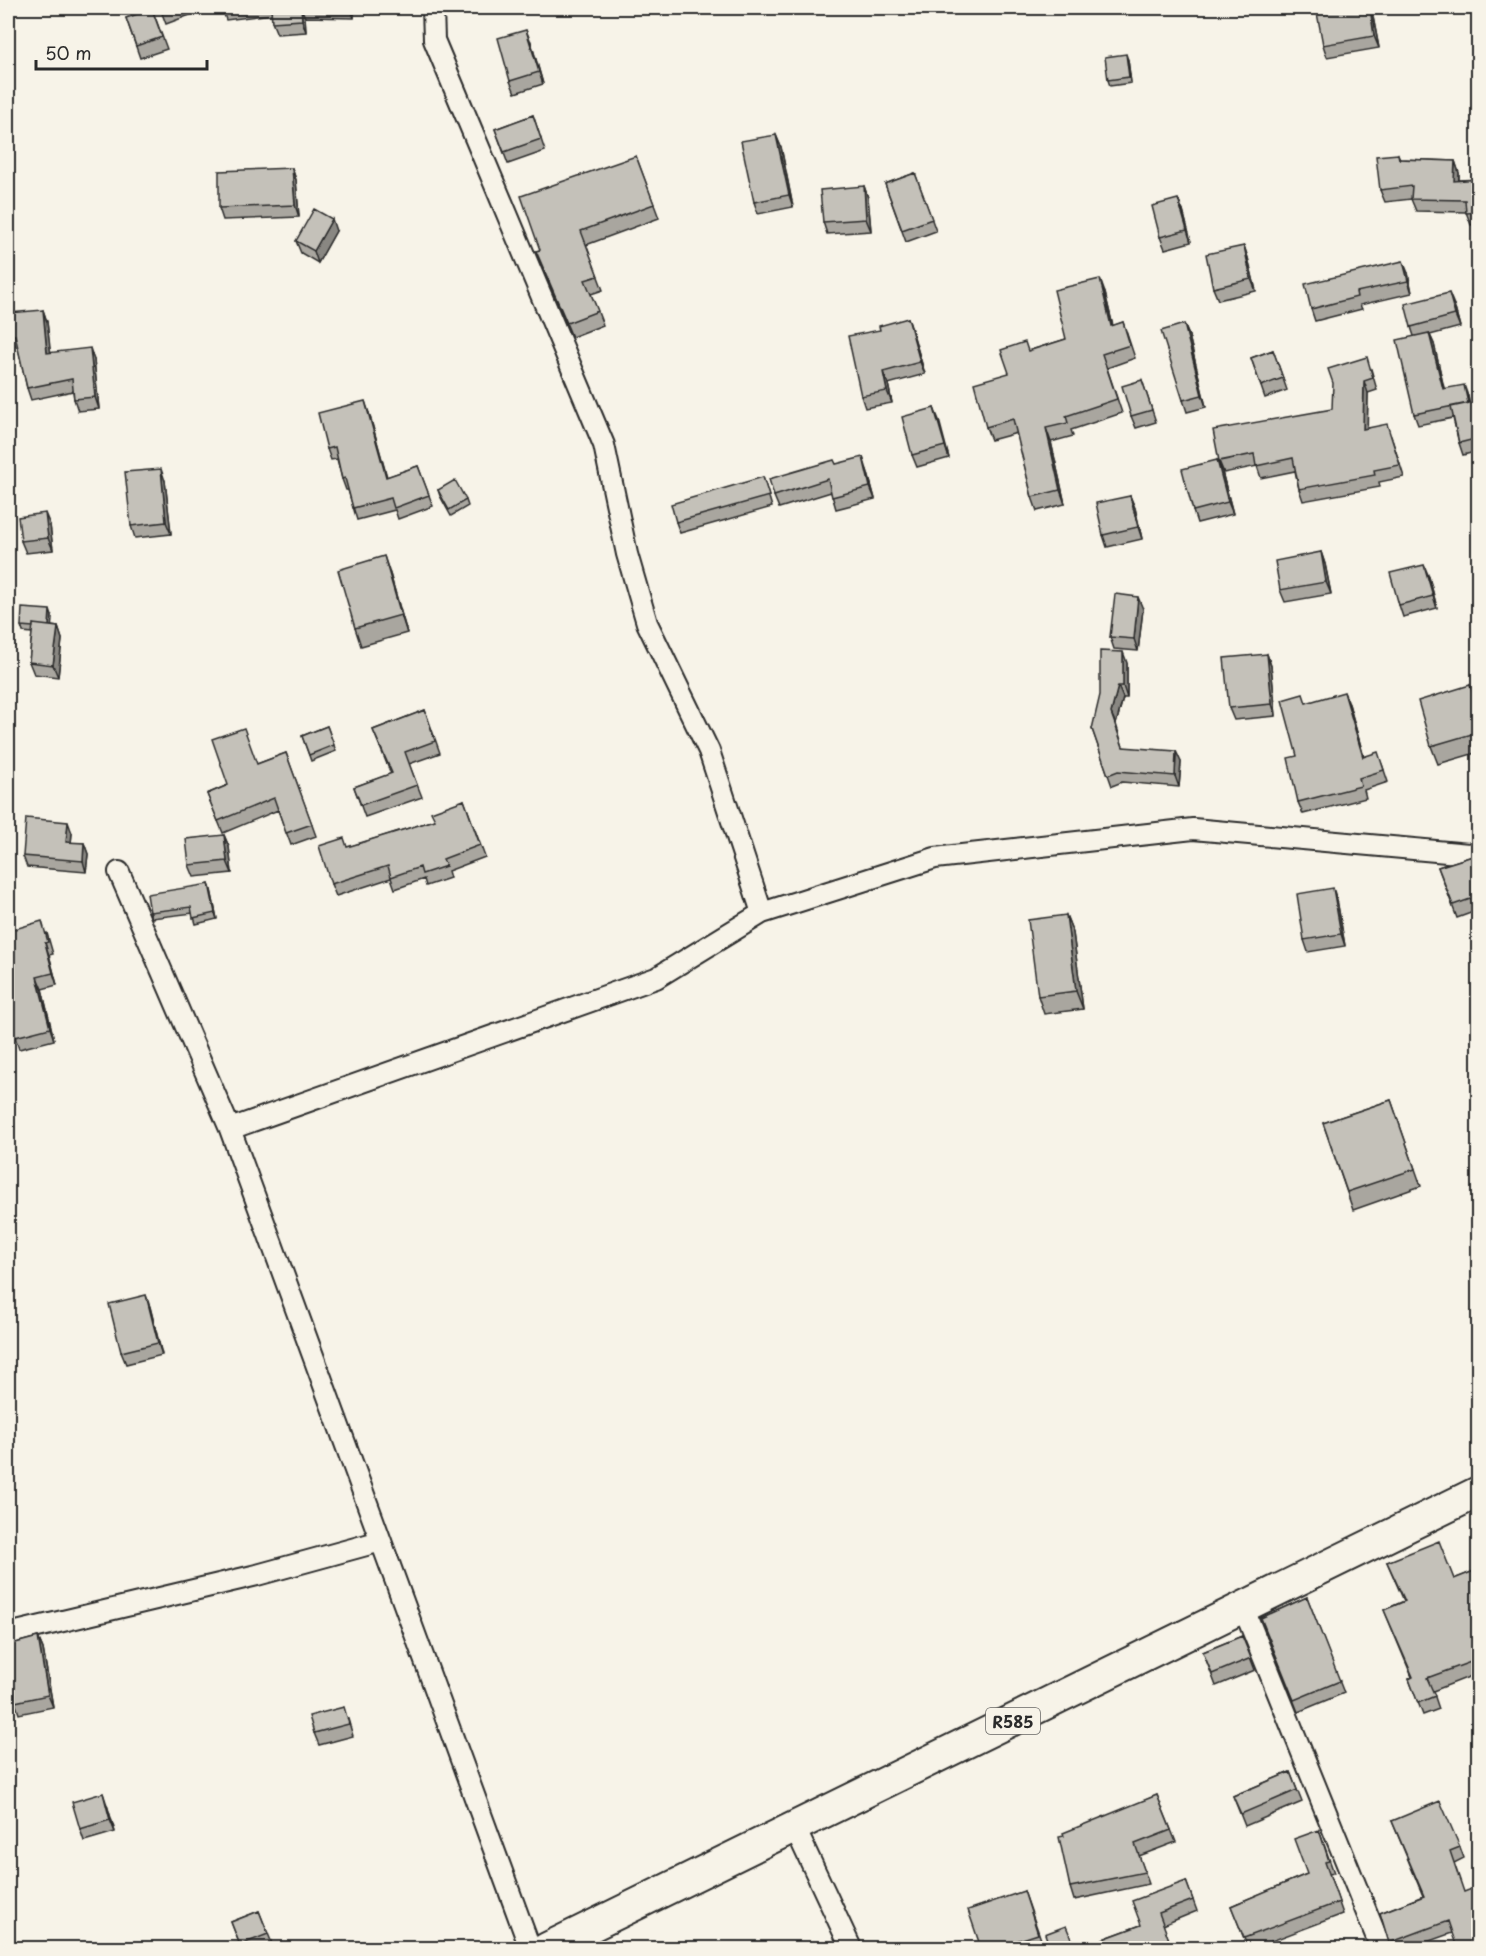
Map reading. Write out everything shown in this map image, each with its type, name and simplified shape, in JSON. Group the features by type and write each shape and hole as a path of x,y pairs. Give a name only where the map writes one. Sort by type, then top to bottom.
{"main road":[{"name":"R585","path":"547,1948 1479,1492"}],"street":[{"path":"433,8 434,40 604,445 627,554 647,623 709,751 762,913"},
{"path":"230,1129 656,978 762,913 935,858 1193,830 1469,854 1479,852"},
{"path":"119,872 230,1129 530,1948"},
{"path":"8,1634 257,1575 381,1541"},
{"path":"1243,1607 1381,1948"},
{"path":"795,1828 851,1948"}],"building":[{"path":"160,8 173,8 161,12"},
{"path":"271,8 301,8 302,20 272,22"},
{"path":"1370,8 1374,36 1323,45 1317,13"},
{"path":"152,9 162,37 136,46 126,18"},
{"path":"526,30 539,72 510,81 498,38"},
{"path":"1126,54 1129,77 1108,80 1105,57"},
{"path":"1476,110 1479,110 1478,139"},
{"path":"533,115 541,139 504,152 495,129"},
{"path":"776,135 789,195 754,202 741,141"},
{"path":"1398,154 1399,159 1455,161 1454,181 1479,179 1479,212 1466,213 1465,200 1411,199 1412,186 1380,190 1376,156"},
{"path":"636,156 654,204 581,231 598,276 585,280 598,311 567,323 536,251 540,250 521,196"},
{"path":"292,168 295,205 219,208 219,171"},
{"path":"915,173 932,219 902,230 885,184"},
{"path":"864,186 866,219 823,222 820,190"},
{"path":"1178,199 1187,230 1160,237 1152,206"},
{"path":"314,209 332,219 314,251 296,241"},
{"path":"1244,246 1251,279 1213,288 1206,254"},
{"path":"1403,261 1408,281 1356,292 1357,297 1311,309 1305,284"},
{"path":"1100,279 1111,326 1123,322 1130,345 1102,354 1117,399 1066,416 1068,423 1046,428 1060,490 1032,497 1013,419 986,427 974,383 1009,373 1001,350 1025,342 1028,351 1066,339 1054,290"},
{"path":"1449,293 1455,315 1411,327 1405,304"},
{"path":"43,310 47,353 90,348 95,397 74,399 72,379 27,388 15,335 11,335 9,313"},
{"path":"908,318 920,362 883,372 887,391 861,396 848,336 880,330 879,326"},
{"path":"1184,324 1202,395 1183,400 1161,331"},
{"path":"1429,333 1443,389 1464,385 1468,403 1414,414 1397,340"},
{"path":"1273,350 1283,378 1261,386 1251,358"},
{"path":"1367,357 1373,378 1364,381 1363,429 1387,424 1400,465 1374,470 1375,475 1299,489 1293,458 1256,466 1254,454 1219,461 1213,430 1332,409 1333,383 1328,369"},
{"path":"1142,380 1152,410 1131,416 1122,386"},
{"path":"365,401 386,477 418,466 429,495 394,508 391,498 353,508 345,478 342,479 335,447 327,449 318,413"},
{"path":"1479,401 1479,438 1459,443 1451,407"},
{"path":"934,408 945,446 912,455 902,417"},
{"path":"863,457 870,487 832,497 828,479 774,496 769,479 834,460 836,464"},
{"path":"1217,460 1228,502 1193,511 1182,469"},
{"path":"161,469 166,522 131,526 125,472"},
{"path":"763,477 769,496 676,522 671,504"},
{"path":"455,480 466,500 449,510 438,490"},
{"path":"1130,496 1138,527 1103,535 1096,503"},
{"path":"45,513 48,538 21,541 18,517"},
{"path":"1321,552 1326,582 1280,590 1275,561"},
{"path":"384,556 401,615 355,628 338,570"},
{"path":"1424,565 1433,596 1399,605 1390,573"},
{"path":"1115,594 1138,597 1134,639 1110,637"},
{"path":"22,608 50,610 49,626 33,624 33,627 21,626"},
{"path":"33,624 58,627 53,665 29,662"},
{"path":"1100,651 1123,652 1123,686 1118,686 1111,713 1123,747 1176,751 1175,776 1118,771 1108,775 1092,729 1100,695"},
{"path":"1267,654 1272,704 1229,708 1224,658"},
{"path":"1470,685 1479,711 1479,732 1431,746 1418,701"},
{"path":"1344,692 1363,757 1378,752 1384,770 1359,778 1361,786 1298,802 1288,758 1297,756 1282,700 1303,694 1306,703"},
{"path":"425,710 435,741 405,752 417,785 361,805 354,787 392,773 373,730"},
{"path":"327,726 334,745 309,755 302,736"},
{"path":"244,728 257,764 286,753 312,824 286,833 274,798 218,821 207,794 228,785 212,739"},
{"path":"464,800 480,845 443,859 446,866 422,874 420,867 391,877 388,866 331,884 319,846 344,838 347,847 435,820 431,812"},
{"path":"26,818 68,822 66,842 84,843 83,861 23,856"},
{"path":"224,835 227,861 189,865 186,839"},
{"path":"1479,854 1479,896 1453,905 1438,867"},
{"path":"209,884 215,913 193,918 191,907 150,912 147,894"},
{"path":"1333,888 1341,934 1304,940 1297,894"},
{"path":"1066,915 1076,991 1038,996 1028,920"},
{"path":"42,921 53,973 37,977 50,1028 15,1037 8,1008 8,992 11,991 8,978 8,958 11,957 8,931"},
{"path":"1391,1100 1415,1169 1347,1192 1323,1123"},
{"path":"146,1295 158,1343 121,1352 109,1304"},
{"path":"1439,1541 1454,1579 1479,1569 1479,1659 1427,1678 1435,1696 1418,1703 1409,1679 1413,1677 1384,1610 1405,1601 1387,1562"},
{"path":"1307,1597 1340,1681 1294,1700 1261,1618"},
{"path":"1242,1636 1251,1658 1212,1674 1203,1652"},
{"path":"38,1637 48,1695 15,1702 13,1692 8,1694 8,1645"},
{"path":"344,1707 349,1724 314,1733 309,1716"},
{"path":"1290,1772 1297,1790 1241,1814 1233,1796"},
{"path":"103,1793 110,1820 80,1829 72,1802"},
{"path":"1157,1795 1171,1830 1135,1844 1145,1872 1070,1887 1059,1837 1064,1836 1063,1833"},
{"path":"1440,1801 1460,1847 1450,1851 1464,1892 1479,1886 1479,1948 1457,1948 1448,1921 1389,1943 1380,1913 1424,1896 1392,1821"},
{"path":"1319,1830 1329,1861 1325,1862 1339,1902 1244,1938 1231,1906 1307,1874 1294,1839"},
{"path":"1186,1881 1193,1900 1159,1913 1172,1948 1108,1948 1103,1939 1141,1925 1132,1901"},
{"path":"1024,1891 1038,1934 994,1948 981,1948 968,1910"},
{"path":"259,1911 268,1934 240,1945 231,1922"},
{"path":"1066,1926 1075,1948 1050,1948 1045,1934"}]}
